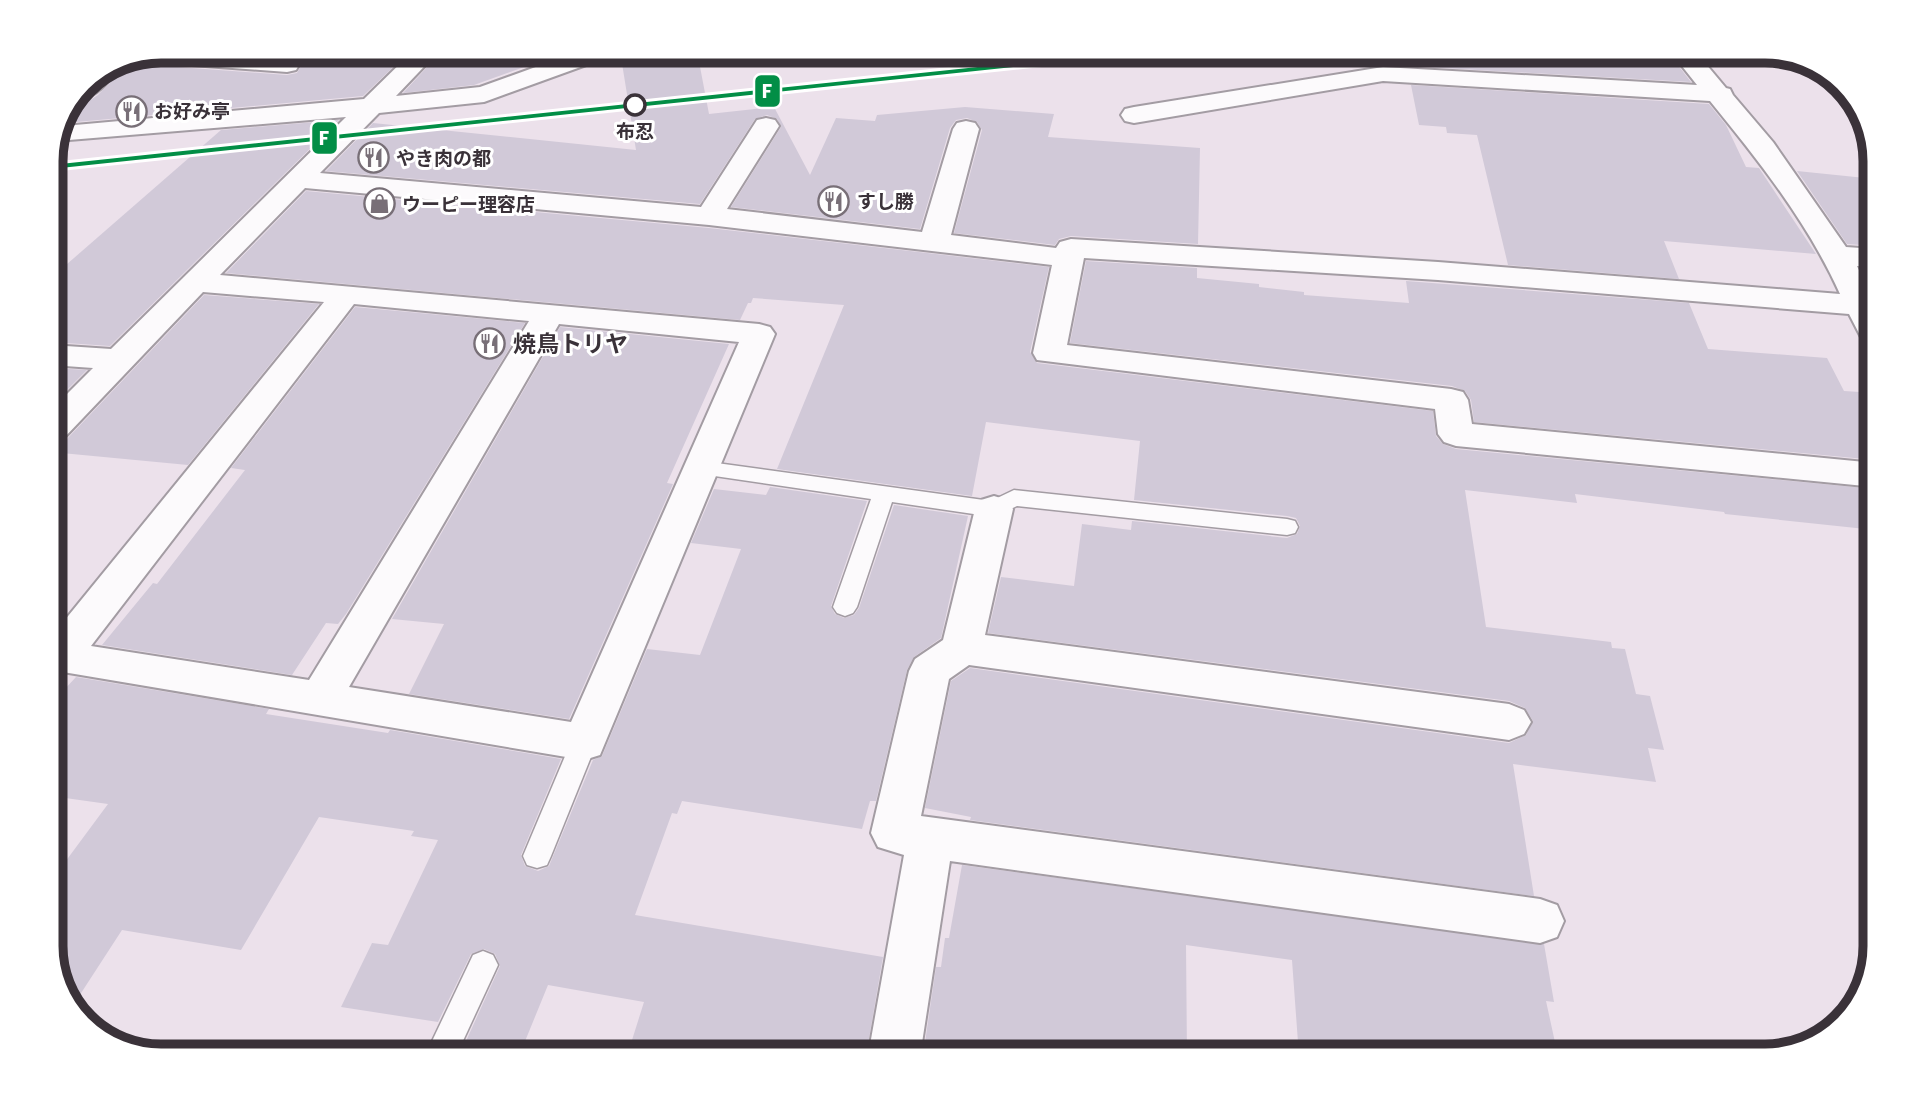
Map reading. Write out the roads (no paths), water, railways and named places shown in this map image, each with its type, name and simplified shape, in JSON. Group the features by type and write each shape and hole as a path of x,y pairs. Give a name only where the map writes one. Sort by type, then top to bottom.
{"street":[{"path":"260,63 287,65"},
{"path":"63,418 195,282 415,63"},
{"path":"67,134 126,131 484,94 569,63"},
{"path":"1693,63 1763,148 1837,255 1863,311"},
{"path":"1134,115 1382,74 1721,94"},
{"path":"709,216 766,126"},
{"path":"934,242 966,129"},
{"path":"298,179 709,216 1069,258"},
{"path":"1860,305 1438,271 1071,247 1049,353 1451,400 1456,435 1863,474"},
{"path":"1837,255 1863,257"},
{"path":"63,663 320,699 584,742 759,334 346,293 195,282"},
{"path":"63,652 346,293"},
{"path":"320,699 550,314"},
{"path":"63,356 119,360"},
{"path":"994,509 962,648 930,671 894,833 1540,921"},
{"path":"962,648 1509,722"},
{"path":"896,1044 930,838"}],"lane":[{"path":"702,468 994,509 1014,498 1287,527"},
{"path":"845,607 884,494"},
{"path":"537,856 584,742"},
{"path":"446,1044 483,965"}],"place":[{"name":"布忍","path":"635,105"},
{"name":"お好み亭","path":"131,111"},
{"name":"やき肉の都","path":"373,158"},
{"name":"すし勝","path":"834,201"},
{"name":"ウーピー理容店","path":"379,204"},
{"name":"焼鳥トリヤ","path":"490,344"}]}
